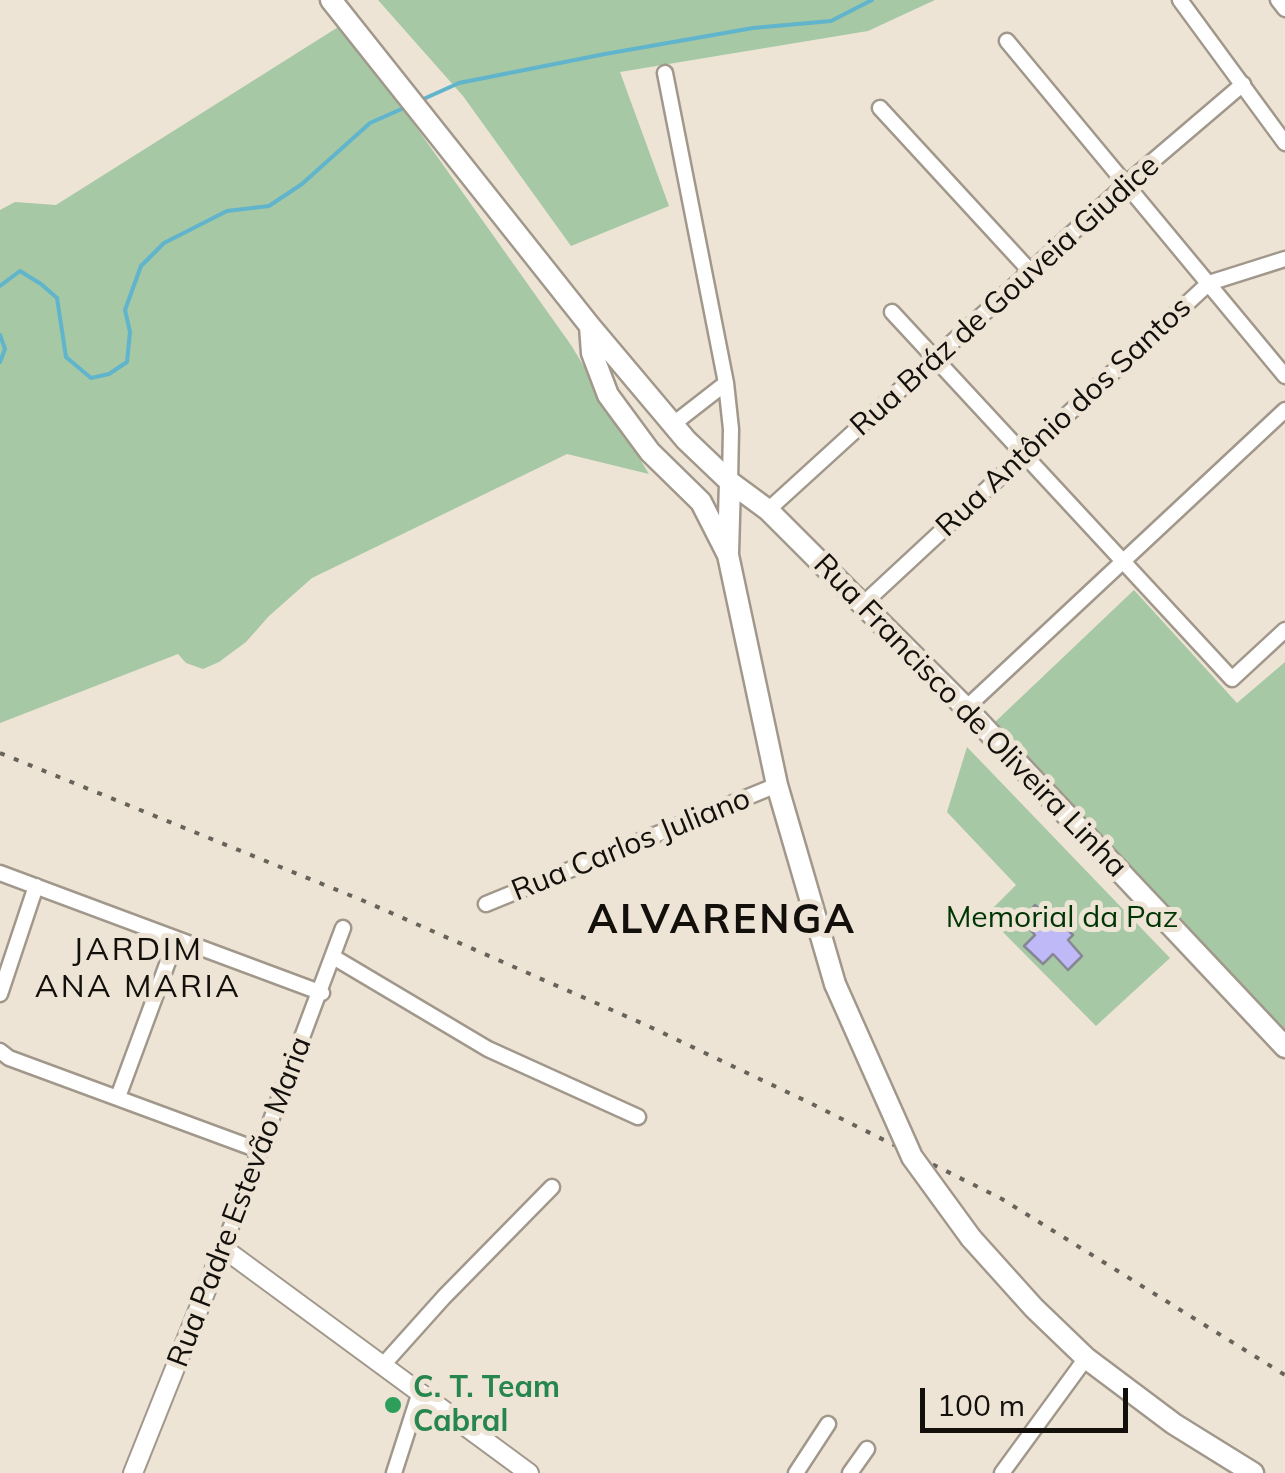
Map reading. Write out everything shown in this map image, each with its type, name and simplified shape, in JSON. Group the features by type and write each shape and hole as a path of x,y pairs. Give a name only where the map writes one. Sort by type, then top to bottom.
{"main road":[{"name":"Rua Francisco de Oliveira Linha","path":"331,0 672,424 730,482 768,510 966,708 1285,1046"},
{"path":"590,326 592,353 608,395 650,452 701,502 728,556"},
{"path":"650,452 672,424"},
{"path":"730,482 728,556 776,785 835,984 912,1157 971,1238 1086,1358 1174,1424 1253,1473"}],"street":[{"path":"1180,0 1285,143"},
{"path":"1278,0 1285,9"},
{"path":"1007,41 1285,376"},
{"path":"666,73 726,383 731,429 730,482"},
{"name":"Rua Bráz de Gouveia Giudice","path":"768,510 1127,183 1243,84"},
{"path":"880,108 1030,272"},
{"name":"Rua Antônio dos Santos","path":"862,606 1208,283 1285,259"},
{"path":"892,312 1232,679 1285,630"},
{"path":"672,424 726,383"},
{"path":"966,708 1285,410"},
{"name":"Rua Carlos Juliano","path":"486,904 776,785"},
{"path":"0,874 322,993"},
{"path":"0,994 36,886"},
{"name":"Rua Padre Estevão Maria","path":"132,1473 224,1248 343,928"},
{"path":"118,1097 176,940"},
{"path":"334,958 488,1049 638,1116"},
{"path":"0,1051 8,1058 261,1151"},
{"path":"383,1365 552,1186"},
{"path":"224,1248 420,1392 516,1469"},
{"path":"1002,1473 1086,1358"},
{"path":"394,1473 420,1392"},
{"path":"796,1473 828,1424"},
{"path":"850,1473 868,1449"}],"green space":[{"path":"378,0 935,0 868,31 620,72 669,206 571,246 463,96"},
{"path":"343,24 571,345 649,474 567,454 312,578 246,642 219,662 203,669 186,663 178,654 0,723 0,210 15,202 56,205"},
{"path":"1134,590 1237,703 1285,662 1285,1033 994,723"},
{"name":"Memorial da Paz","path":"967,747 1170,958 1096,1026 986,915 1016,885 947,812"}],"building":[{"path":"1035,905 1051,920 1054,916 1073,935 1068,940 1082,956 1068,970 1053,954 1043,964 1024,946 1035,935 1021,920"}],"waterway":[{"path":"419,101 459,83 605,54 753,28 831,21 872,0"},
{"path":"0,286 20,271 41,284 57,298 66,357 91,378 109,374 127,362 130,332 125,310 141,266 164,243 227,211 269,206 302,184 370,123 406,107"},
{"path":"0,335 5,349 0,362"}],"railway":[{"path":"0,753 364,901 646,1025 806,1101 1002,1199 1285,1375"}],"place":[{"name":"C. T. Team Cabral","path":"393,1405"}],"district":[{"name":"ALVARENGA","path":"722,921"},
{"name":"JARDIM ANA MARIA","path":"138,968"}]}
